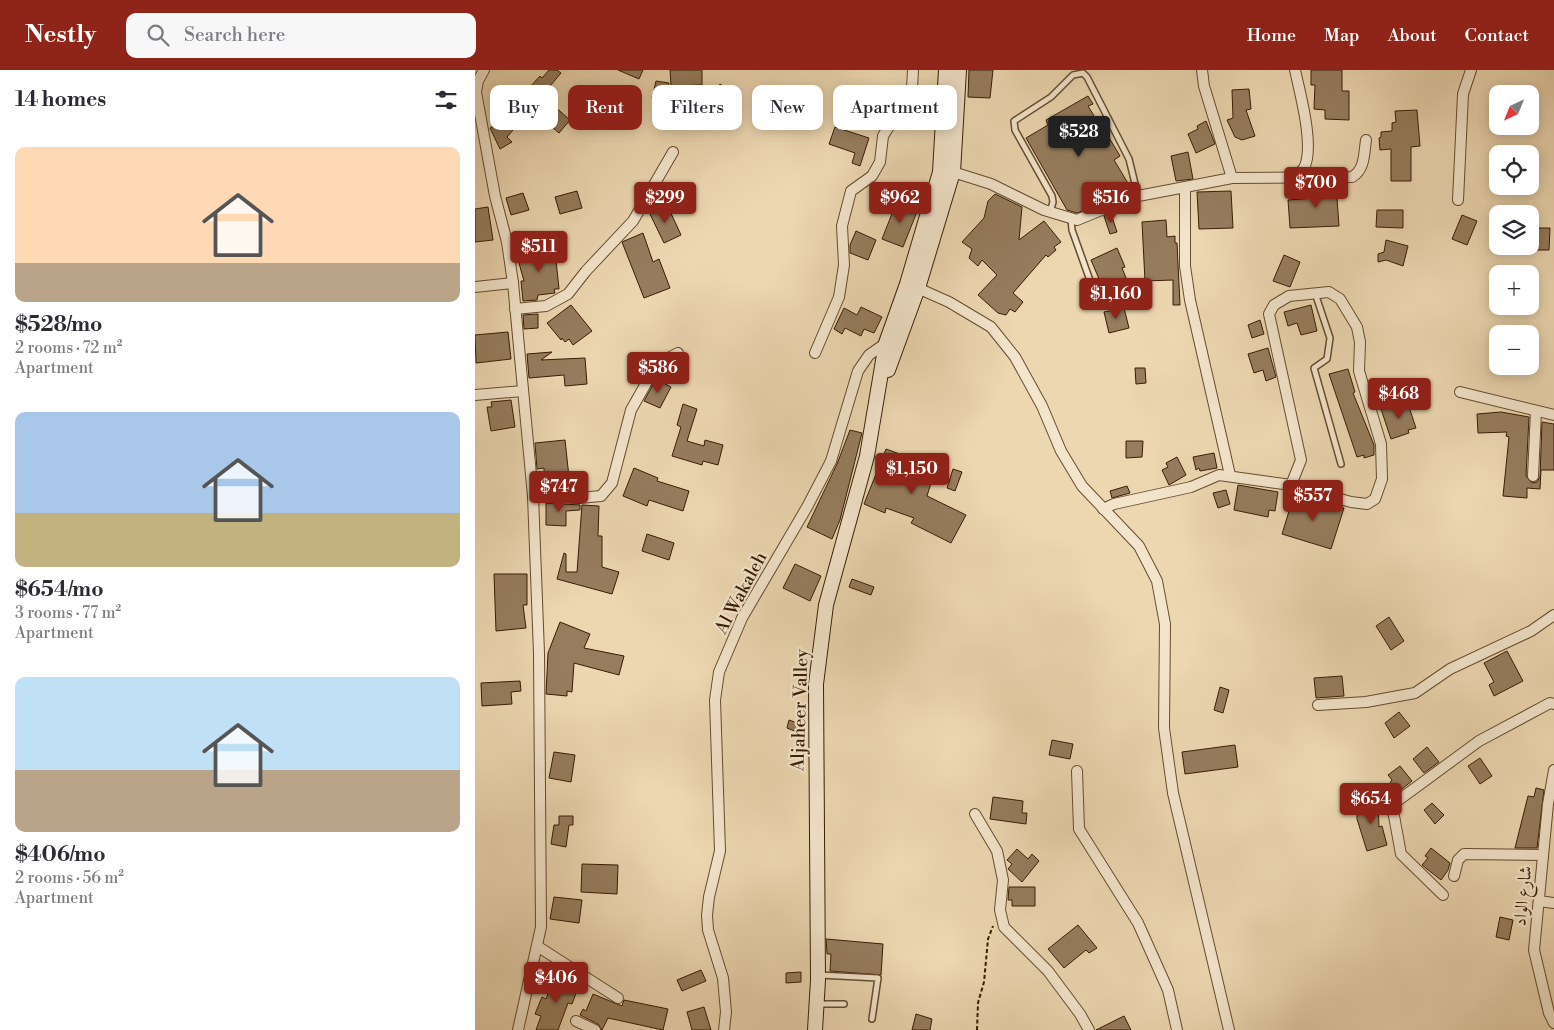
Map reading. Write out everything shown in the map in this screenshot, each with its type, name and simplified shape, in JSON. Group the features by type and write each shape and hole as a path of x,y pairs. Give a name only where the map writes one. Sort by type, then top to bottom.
{"street":[{"path":"484,70 478,81 476,92 495,196 507,242 513,283 533,496 539,653 541,927 518,1030"},
{"path":"815,353 839,297 844,265 842,226 851,191 872,176 879,162 883,136 912,89 913,70"},
{"name":"Aljaheer Valley","path":"946,70 946,172"},
{"name":"Aljaheer Valley","path":"877,399 913,286 946,172 959,70"},
{"path":"1202,70 1204,86 1232,178"},
{"path":"1295,70 1308,125 1304,169 1295,176"},
{"path":"1458,200 1463,94 1471,70"},
{"path":"946,172 991,184 1050,212 1077,220 1138,196 1232,178 1352,177 1358,174 1362,165 1366,140"},
{"path":"515,309 546,306 568,294 585,271 633,221 673,152"},
{"path":"1185,188 1185,266 1190,300 1230,476"},
{"path":"475,287 513,283"},
{"path":"913,286 949,302 991,327 1015,356 1042,406 1061,451 1082,486 1139,546 1157,581 1165,624 1164,728 1173,793 1229,1030"},
{"name":"Aljaheer Valley","path":"815,1030 818,975 816,684 826,605 867,456 886,343 913,286"},
{"path":"1103,509 1114,504 1191,487 1219,475 1291,485 1351,502 1367,504 1375,499 1382,479 1381,444 1359,372 1360,342 1357,327 1341,299 1329,292 1289,296 1274,305 1269,314 1301,460 1291,485"},
{"name":"Al Wakaleh","path":"724,1030 726,1012 723,978 708,930 707,915 709,897 720,851 715,700 719,672 742,618 831,461 839,430 859,371 869,355 886,343"},
{"path":"533,496 579,498 601,496 612,483 631,410 657,364 677,353"},
{"path":"475,395 523,391"},
{"path":"1460,392 1554,416"},
{"path":"1533,476 1536,411"},
{"path":"1318,705 1366,702 1415,693 1450,669 1531,631 1554,615"},
{"path":"1443,895 1401,854 1392,805 1479,741 1551,703 1554,704"},
{"name":"شارع الواد","path":"1554,770 1543,855 1534,950 1549,1012 1554,1023"},
{"path":"1077,771 1079,829 1139,923 1168,990 1177,1030"},
{"path":"975,814 997,851 1003,880 1000,910 1004,927 1048,970 1080,1014 1089,1030"},
{"path":"1454,876 1458,860 1464,854 1543,855"},
{"path":"1539,901 1554,903"},
{"path":"537,946 619,998"},
{"path":"576,1021 595,1030"}],"lane":[{"path":"1050,212 1053,202 1052,196 1015,130 1014,121 1051,97 1073,76 1083,73 1087,76 1129,158 1138,196"},
{"path":"1071,219 1072,230 1097,300"},
{"path":"1315,293 1330,338 1327,359 1314,368 1341,464"},
{"path":"818,975 878,978 872,1020"},
{"path":"817,1004 844,1004"}],"path":[{"path":"977,1030 978,1003 984,982 988,939 1000,910"}],"building":[{"path":"549,70 557,70 561,73 551,85 532,85 540,76 542,78"},
{"path":"618,70 643,70 639,79"},
{"path":"670,70 702,70 702,85 671,85"},
{"path":"969,70 993,70 990,98 968,97"},
{"path":"1311,70 1342,70 1342,91 1349,91 1349,120 1325,119 1325,110 1314,109 1315,85 1311,85"},
{"path":"656,81 669,83 669,85 655,85"},
{"path":"1249,89 1251,109 1246,110 1255,136 1242,140 1235,137 1227,120 1233,118 1232,90"},
{"path":"1088,96 1093,104 1088,106 1099,124 1101,122 1120,156 1114,160 1132,190 1077,213 1067,210 1026,138 1048,125 1046,120"},
{"path":"558,109 568,118 568,122 559,133 556,130 558,130"},
{"path":"1417,110 1420,146 1411,147 1411,181 1391,181 1391,149 1380,150 1379,138 1381,137 1381,132 1392,131 1392,123 1396,122 1395,111"},
{"path":"1206,121 1215,144 1196,153 1188,134 1198,129 1197,126"},
{"path":"491,130 513,130 507,137 512,142 500,149"},
{"path":"834,130 844,130 869,138 860,166 852,163 855,153 829,144"},
{"path":"1188,152 1193,179 1176,181 1171,156"},
{"path":"1315,184 1336,184 1339,226 1290,228 1288,200 1316,198"},
{"path":"577,191 582,208 560,214 555,197"},
{"path":"1231,191 1233,228 1199,229 1197,192"},
{"path":"523,193 529,210 511,215 506,198"},
{"path":"995,194 1022,207 1019,240 1044,221 1061,242 1054,247 1056,250 1048,257 1046,255 1013,293 1023,302 1015,312 1010,309 1006,315 998,313 978,295 997,275 982,260 978,266 969,258 972,249 962,242 984,218 988,201"},
{"path":"897,201 918,209 903,247 882,239"},
{"path":"658,205 662,213 669,209 681,235 664,243 648,210"},
{"path":"488,207 493,240 475,242 475,209"},
{"path":"1377,210 1403,210 1403,228 1376,227"},
{"path":"1111,214 1117,232 1110,234 1104,216"},
{"path":"1462,215 1477,221 1467,245 1452,239"},
{"path":"1166,220 1167,237 1175,236 1175,243 1177,243 1180,305 1173,305 1173,280 1145,281 1142,222"},
{"path":"1539,228 1550,228 1549,250 1539,250"},
{"path":"856,231 876,240 868,260 850,253 850,245"},
{"path":"643,233 653,262 659,259 670,288 644,298 622,242"},
{"path":"1386,240 1408,246 1403,266 1386,260 1378,262 1378,254 1384,252"},
{"path":"553,244 559,260 556,260 559,289 554,289 555,293 538,295 537,300 523,301 521,281 524,281 517,256"},
{"path":"1117,248 1125,267 1122,268 1131,290 1108,300 1091,260"},
{"path":"1284,255 1300,262 1290,287 1273,281"},
{"path":"571,305 592,331 573,345 569,339 565,342 562,338 561,340 547,323"},
{"path":"1311,305 1317,331 1301,335 1297,323 1288,326 1284,312"},
{"path":"861,307 882,317 874,333 864,329 861,336 845,328 842,334 834,329 844,308 857,315"},
{"path":"1124,308 1129,328 1109,333 1104,312"},
{"path":"538,314 538,328 524,329 523,315"},
{"path":"1260,320 1264,334 1252,338 1248,325"},
{"path":"508,332 511,359 476,363 475,335"},
{"path":"1268,348 1276,377 1266,381 1263,370 1254,373 1248,354"},
{"path":"552,352 541,360 585,358 587,384 565,386 564,375 529,378 527,354"},
{"path":"1135,368 1145,368 1146,383 1136,384"},
{"path":"1348,369 1355,392 1353,393 1374,445 1374,455 1364,458 1364,455 1357,457 1329,374"},
{"path":"656,379 671,387 660,408 644,401"},
{"path":"511,400 515,427 491,431 487,407 492,407 491,402"},
{"path":"1407,401 1416,428 1408,430 1409,433 1391,439 1381,409"},
{"path":"683,404 697,409 687,441 704,446 705,440 723,445 718,465 703,461 702,465 672,456 681,427 677,425"},
{"path":"1501,412 1529,417 1526,476 1532,483 1537,482 1540,477 1542,422 1554,424 1554,470 1541,470 1540,489 1527,488 1527,498 1503,496 1509,437 1506,436 1507,432 1478,433 1477,414"},
{"path":"850,430 862,433 840,520 832,539 807,527 837,464"},
{"path":"565,440 569,477 581,477 580,491 544,490 544,468 537,469 535,443"},
{"path":"1126,441 1143,441 1142,457 1126,458"},
{"path":"886,449 936,467 927,496 966,515 951,543 911,523 914,518 886,508 885,513 864,504"},
{"path":"1214,453 1217,468 1200,471 1199,468 1196,470 1193,457"},
{"path":"1177,457 1186,475 1169,485 1162,470 1168,467 1166,463"},
{"path":"634,468 658,478 657,481 689,491 683,511 649,500 647,506 623,496"},
{"path":"953,469 962,472 955,491 947,488"},
{"path":"1238,485 1278,492 1275,511 1269,510 1268,517 1234,510"},
{"path":"1127,486 1130,493 1112,498 1110,491"},
{"path":"1226,490 1230,504 1218,508 1213,493"},
{"path":"1294,495 1319,504 1320,501 1344,508 1331,549 1282,534"},
{"path":"546,503 580,505 580,510 566,511 566,526 546,525"},
{"path":"582,505 599,506 598,536 602,536 602,567 619,572 612,594 557,579 564,553 566,554 566,572 577,572"},
{"path":"647,534 674,543 669,560 642,551"},
{"path":"795,564 821,576 810,601 783,588"},
{"path":"494,574 527,574 527,605 523,605 526,628 496,631"},
{"path":"852,579 874,587 871,595 849,587"},
{"path":"1389,617 1404,641 1391,650 1376,626"},
{"path":"560,622 590,634 584,648 624,656 619,675 574,663 572,692 567,691 567,696 546,694 548,653"},
{"path":"1507,651 1523,681 1494,696 1489,685 1494,682 1484,663"},
{"path":"1342,676 1344,696 1316,698 1314,678"},
{"path":"520,681 521,691 511,692 512,704 482,706 481,683"},
{"path":"1220,687 1229,690 1223,713 1214,710"},
{"path":"1399,712 1410,726 1394,738 1385,723"},
{"path":"789,720 800,724 797,732 787,728"},
{"path":"1052,740 1073,744 1070,759 1049,755"},
{"path":"1235,745 1238,767 1185,774 1182,752"},
{"path":"1427,747 1439,762 1424,773 1413,759"},
{"path":"554,752 575,755 571,782 549,778"},
{"path":"1480,758 1492,776 1480,784 1468,766"},
{"path":"1400,766 1412,781 1398,792 1390,783 1392,780 1388,775"},
{"path":"1536,788 1544,790 1537,848 1515,848 1528,796 1534,797"},
{"path":"993,797 1023,801 1022,813 1027,813 1026,824 990,819"},
{"path":"1378,801 1379,827 1382,826 1387,845 1367,851 1357,819 1357,802"},
{"path":"1432,803 1444,815 1435,824 1424,810"},
{"path":"559,816 573,816 573,825 569,825 566,847 551,844 554,825 559,825"},
{"path":"1431,848 1450,863 1448,870 1441,880 1422,865 1428,858 1425,856"},
{"path":"1017,849 1028,859 1032,854 1039,861 1022,882 1008,869 1012,864 1007,860"},
{"path":"582,864 618,865 617,894 581,892"},
{"path":"1009,887 1035,887 1035,906 1012,906 1012,900 1008,900"},
{"path":"554,897 582,900 579,923 550,919"},
{"path":"1500,917 1513,920 1509,940 1496,937"},
{"path":"1078,925 1097,948 1089,953 1086,950 1064,968 1048,949"},
{"path":"826,939 883,944 881,975 830,971 831,954 827,954"},
{"path":"701,970 706,981 682,991 677,980"},
{"path":"801,972 801,982 786,983 786,973"},
{"path":"561,975 580,983 572,1004 568,1003 558,1030 536,1030 541,1016 535,1014 542,997 546,999 551,985 556,987"},
{"path":"593,994 622,1006 624,1000 668,1009 663,1030 608,1018 602,1030 598,1024 580,1015 583,1009 586,1011"},
{"path":"704,1007 711,1030 692,1030 687,1012"},
{"path":"916,1014 932,1019 930,1030 912,1030"},
{"path":"1124,1016 1131,1030 1096,1030"}]}
